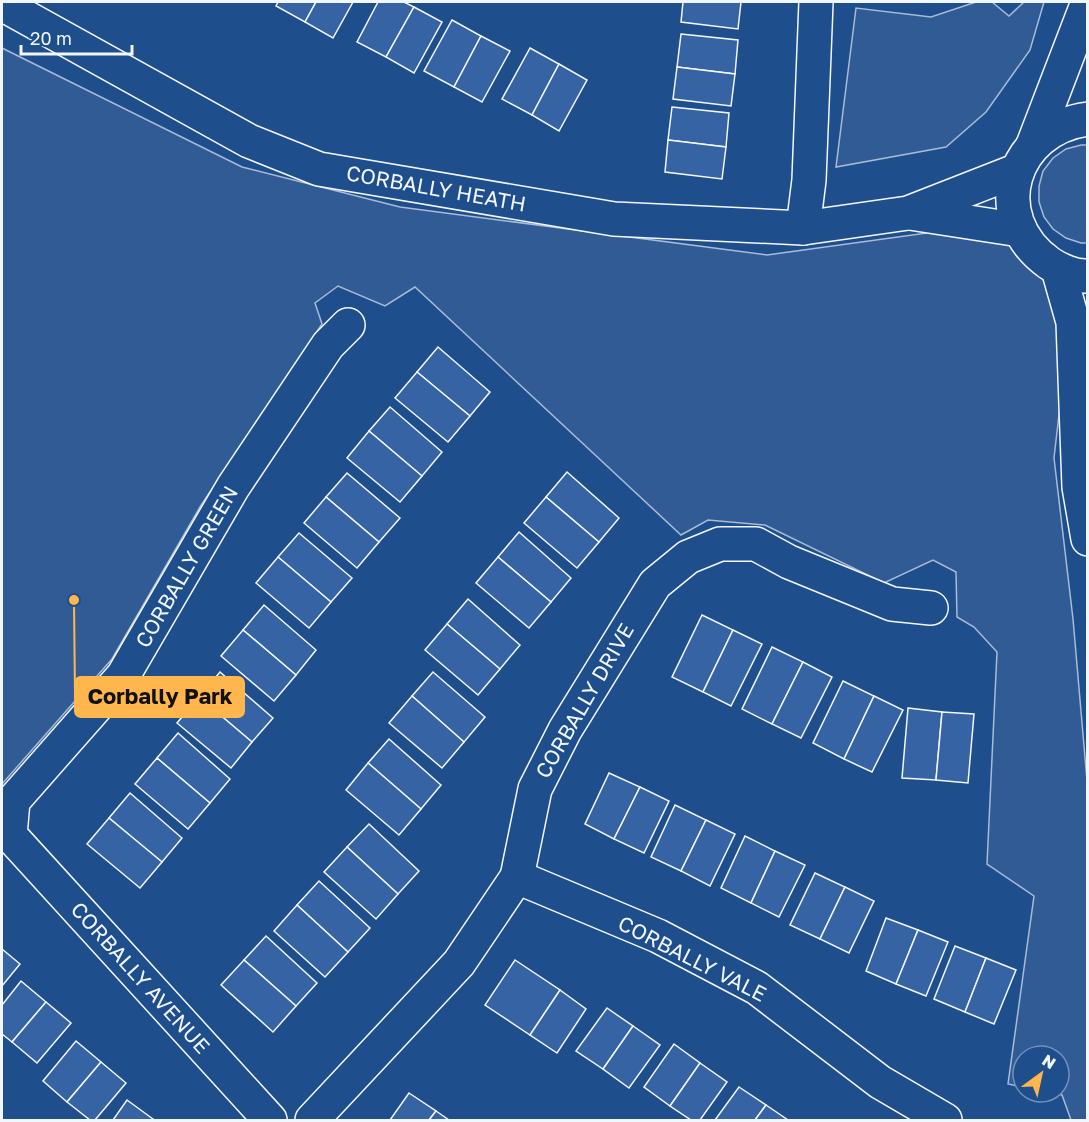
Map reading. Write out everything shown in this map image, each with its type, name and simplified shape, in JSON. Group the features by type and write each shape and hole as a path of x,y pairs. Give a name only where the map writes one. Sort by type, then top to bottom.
{"street":[{"path":"803,228 809,180 816,2"},
{"path":"1088,2 1013,190 1014,211 1020,230 1035,253 1073,273 1073,322 1083,414 1079,487 1088,539"},
{"name":"CORBALLY HEATH","path":"2,4 249,141 319,169 614,219 803,228 908,213"},
{"path":"908,213 1025,158 1050,130 1071,121 1088,119"},
{"path":"908,213 1020,230"},
{"name":"CORBALLY GREEN","path":"10,835 13,801 123,676 233,487 328,345 348,325"},
{"name":"CORBALLY DRIVE","path":"312,1120 459,963 517,878 535,789 565,730 655,584 688,557 720,544 756,544 789,562 892,604 931,608"},
{"name":"CORBALLY AVENUE","path":"10,835 270,1120"},
{"name":"CORBALLY VALE","path":"517,878 658,936 757,988 880,1082 945,1120"}],"shaded area":[{"path":"976,2 992,2 1009,16 1024,2 1044,2 1030,50 986,112 946,147 836,167 856,8 931,17"},
{"path":"2,48 242,167 400,207 767,255 956,229 1009,237 1054,286 1067,345 1054,458 1073,619 1088,792 1087,1120 1071,1120 1065,1104 1071,1104 1071,1044 1014,1044 1034,896 987,864 997,652 974,627 957,617 956,572 933,560 884,583 765,525 708,520 681,535 415,287 385,306 338,286 315,303 322,324 200,507 112,659 2,784"},
{"path":"1088,145 1087,243 1066,238 1053,229 1044,217 1039,202 1039,186 1043,171 1053,158 1066,149"},
{"path":"1011,1062 1011,1085 1008,1084"}],"building":[{"path":"278,2 316,2 305,22 276,6"},
{"path":"316,2 353,2 333,38 305,22"},
{"path":"378,2 404,2 414,7 386,57 357,42"},
{"path":"683,2 741,2 738,29 681,22"},
{"path":"414,7 442,22 414,73 386,57"},
{"path":"452,20 481,36 454,87 424,71"},
{"path":"681,34 738,40 735,74 677,67"},
{"path":"481,36 510,51 482,102 454,87"},
{"path":"530,48 559,64 532,115 502,99"},
{"path":"559,64 587,80 559,131 532,115"},
{"path":"677,67 735,74 731,106 673,99"},
{"path":"672,107 729,113 726,147 668,140"},
{"path":"668,140 726,147 722,179 665,172"},
{"path":"438,347 490,392 470,416 417,372"},
{"path":"417,372 470,416 448,442 395,398"},
{"path":"390,407 442,452 422,476 369,431"},
{"path":"369,431 422,476 400,502 347,458"},
{"path":"567,472 619,518 599,542 546,497"},
{"path":"347,473 400,518 379,542 326,497"},
{"path":"326,497 379,542 357,568 304,523"},
{"path":"546,497 599,542 577,568 524,523"},
{"path":"519,532 571,578 551,602 498,557"},
{"path":"299,533 352,578 331,602 278,557"},
{"path":"278,557 331,602 309,628 256,583"},
{"path":"498,557 551,602 529,628 476,583"},
{"path":"468,599 520,645 500,669 447,624"},
{"path":"264,605 316,650 296,675 243,630"},
{"path":"702,615 733,630 703,692 672,677"},
{"path":"447,624 500,669 478,695 425,650"},
{"path":"243,630 296,675 274,701 221,656"},
{"path":"733,630 762,644 731,706 703,692"},
{"path":"772,647 803,662 772,724 742,709"},
{"path":"803,662 832,677 801,738 772,724"},
{"path":"220,672 273,718 252,742 199,697"},
{"path":"433,672 485,717 464,742 412,696"},
{"path":"843,681 874,696 844,759 813,743"},
{"path":"412,696 464,742 442,768 389,723"},
{"path":"874,696 903,710 872,772 844,759"},
{"path":"199,697 252,742 231,768 177,723"},
{"path":"908,708 942,712 936,780 902,778"},
{"path":"942,712 974,714 968,783 936,780"},
{"path":"178,733 230,779 210,803 157,758"},
{"path":"389,739 441,785 421,809 368,763"},
{"path":"157,758 210,803 188,829 135,784"},
{"path":"368,763 421,809 399,835 346,790"},
{"path":"609,773 640,787 614,839 585,824"},
{"path":"640,787 669,801 644,853 614,839"},
{"path":"130,793 182,838 162,862 109,818"},
{"path":"675,805 706,820 681,871 651,857"},
{"path":"109,818 162,862 140,888 87,844"},
{"path":"706,820 735,834 710,886 681,871"},
{"path":"369,824 419,871 398,894 347,847"},
{"path":"745,836 775,851 751,903 721,888"},
{"path":"347,847 398,894 376,919 324,872"},
{"path":"775,851 805,865 779,917 751,903"},
{"path":"815,873 845,887 820,939 790,925"},
{"path":"319,881 370,928 348,952 297,905"},
{"path":"845,887 874,901 849,953 820,939"},
{"path":"297,905 348,952 325,977 274,931"},
{"path":"886,918 918,930 896,984 866,971"},
{"path":"918,930 948,942 926,996 896,984"},
{"path":"266,936 317,983 296,1006 244,960"},
{"path":"955,946 986,958 965,1012 934,999"},
{"path":"2,949 20,964 2,986"},
{"path":"986,958 1016,970 994,1024 965,1012"},
{"path":"244,960 296,1006 273,1032 221,985"},
{"path":"515,960 560,990 530,1035 485,1005"},
{"path":"21,981 46,1002 12,1042 2,1034 2,1005"},
{"path":"560,990 586,1009 557,1053 530,1035"},
{"path":"46,1002 71,1023 37,1063 12,1042"},
{"path":"607,1008 633,1026 603,1069 576,1051"},
{"path":"633,1026 660,1045 629,1088 603,1069"},
{"path":"76,1041 101,1062 67,1102 43,1081"},
{"path":"674,1044 700,1063 670,1106 644,1087"},
{"path":"101,1062 126,1083 95,1120 90,1120 67,1102"},
{"path":"700,1063 727,1082 700,1120 691,1120 670,1106"},
{"path":"739,1087 766,1105 755,1120 715,1120"},
{"path":"409,1093 436,1111 429,1120 390,1120"},
{"path":"127,1100 153,1119 113,1120"},
{"path":"766,1105 788,1120 755,1120"},
{"path":"436,1111 449,1120 429,1120"}],"place":[{"name":"Corbally Park","path":"74,600"}]}
